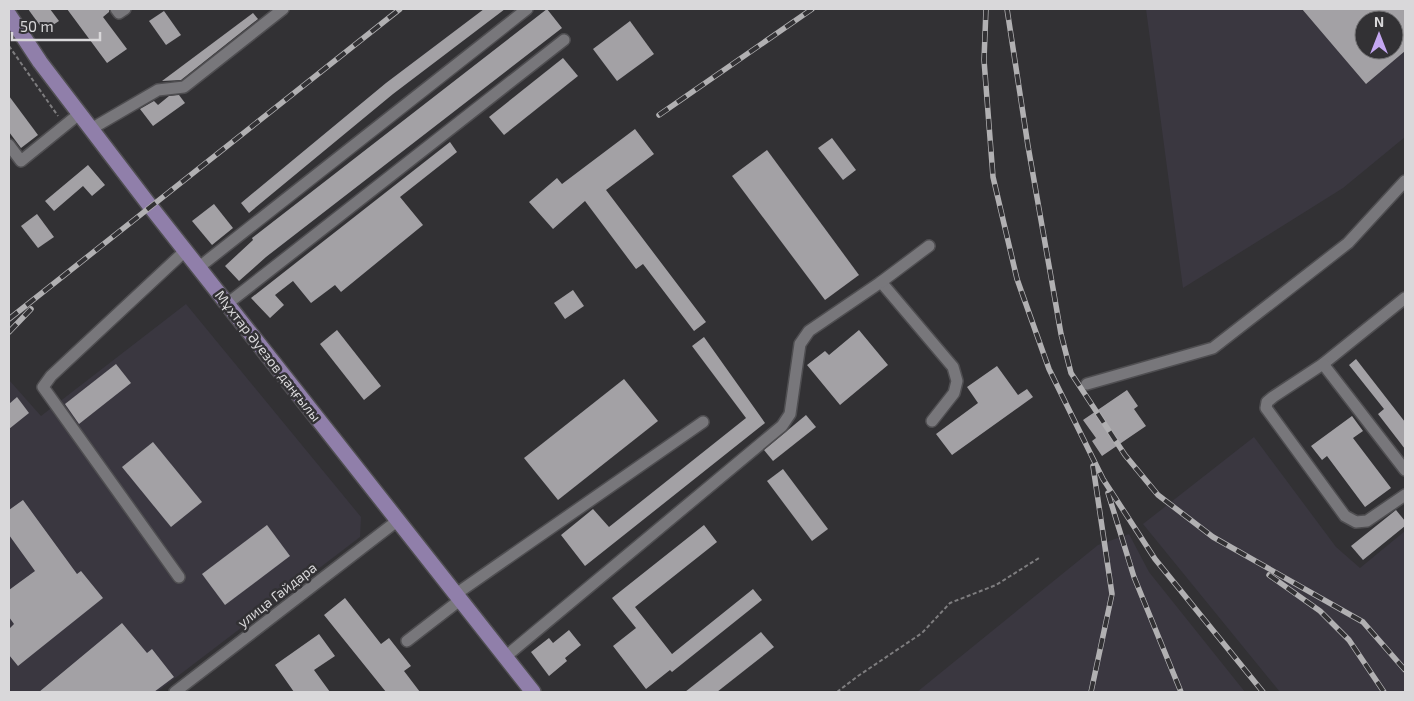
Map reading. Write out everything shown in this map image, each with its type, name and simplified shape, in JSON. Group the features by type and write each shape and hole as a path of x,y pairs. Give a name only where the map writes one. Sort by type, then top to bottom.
{"main road":[{"name":"Мұхтар Әуезов даңғылы","path":"9,15 40,62 198,268 533,692"}],"street":[{"path":"116,9 119,13 125,9"},
{"path":"91,129 158,90 184,87 283,9"},
{"path":"198,268 527,9"},
{"path":"227,304 564,40"},
{"path":"9,145 22,161 79,114"},
{"path":"1087,384 1213,348 1348,243 1405,181"},
{"path":"505,656 782,426 790,414 800,344 809,331 881,282 929,246"},
{"path":"179,577 44,387 51,376 185,251"},
{"path":"881,282 953,366 957,381 954,393 932,421"},
{"path":"1405,298 1323,364 1273,397 1267,402 1266,408 1345,516 1356,522 1367,521 1405,495"},
{"path":"1323,364 1405,470"},
{"path":"406,641 458,597 703,422"},
{"name":"улица Гайдара","path":"175,692 397,521"}],"path":[{"path":"9,46 65,126"},
{"path":"837,692 922,634 950,603 996,585 1039,558"}],"shaded area":[{"path":"1146,9 1405,9 1405,137 1343,188 1183,288"},
{"path":"186,304 361,517 360,537 157,692 9,692 9,380 41,416"},
{"path":"1254,437 1336,547 1360,568 1405,531 1405,692 1280,692 1143,524"},
{"path":"1129,534 1149,572 1245,692 917,692 1098,545"}],"building":[{"path":"28,9 50,9 59,21 44,31"},
{"path":"67,9 109,9 109,12 103,17 127,49 107,63"},
{"path":"484,9 505,9 393,94 249,213 241,203 386,83"},
{"path":"547,9 562,28 266,257 239,281 225,266 253,240 252,238"},
{"path":"1302,9 1405,9 1404,52 1404,10 1354,10 1354,60 1394,60 1366,84"},
{"path":"164,11 181,35 166,45 149,21"},
{"path":"253,13 258,19 181,80 162,81"},
{"path":"630,21 654,54 617,81 593,49"},
{"path":"563,58 578,76 504,135 489,117"},
{"path":"179,95 185,103 153,126 140,109 154,101 158,105 169,96"},
{"path":"9,96 38,135 21,148 9,132"},
{"path":"635,129 654,154 606,190 706,322 694,331 643,264 636,269 585,201 553,229 529,202 557,178 562,184"},
{"path":"832,138 856,170 843,180 818,148"},
{"path":"450,142 457,152 400,197 423,225 341,292 335,285 311,303 293,281 275,295 284,305 270,318 251,298"},
{"path":"767,150 859,275 825,300 732,176"},
{"path":"88,165 105,185 92,196 83,186 54,211 45,201"},
{"path":"214,204 233,228 212,245 192,221"},
{"path":"37,214 54,237 38,248 21,226"},
{"path":"573,290 584,306 565,319 554,303"},
{"path":"337,330 381,386 364,400 320,344"},
{"path":"859,330 888,365 840,405 807,365 825,351 829,355"},
{"path":"704,337 765,423 585,566 561,535 593,509 609,527 746,418 692,346"},
{"path":"1356,359 1405,422 1405,449 1378,414 1384,409 1349,365"},
{"path":"116,364 131,383 79,424 65,404"},
{"path":"997,366 1018,395 1027,389 1033,397 952,455 936,434 978,403 967,387"},
{"path":"624,379 658,421 558,500 524,458"},
{"path":"1127,390 1138,406 1134,409 1146,426 1102,456 1092,441 1096,438 1083,420"},
{"path":"17,397 29,413 9,429 9,404"},
{"path":"806,415 816,427 773,461 764,450"},
{"path":"1352,416 1363,431 1353,438 1391,488 1365,507 1327,456 1322,460 1311,446"},
{"path":"153,442 202,502 171,527 122,467"},
{"path":"783,469 828,529 812,541 767,481"},
{"path":"23,500 77,574 81,571 103,598 18,666 9,655 9,629 14,624 9,617 9,590 35,571 9,535 9,510"},
{"path":"1396,510 1405,521 1405,526 1363,560 1351,546"},
{"path":"267,525 290,556 225,605 202,574"},
{"path":"704,525 717,542 635,607 672,654 753,589 762,600 672,672 670,670 646,689 613,646 636,628 612,598"},
{"path":"345,598 381,644 389,638 411,666 404,671 420,692 386,692 324,615"},
{"path":"122,623 147,653 152,649 174,677 154,692 39,692"},
{"path":"569,630 581,645 565,658 567,661 549,676 531,652 549,638 553,643"},
{"path":"761,632 774,647 717,692 685,692"},
{"path":"319,634 335,656 314,670 330,692 294,692 275,665"}],"railway":[{"path":"9,319 400,9"},
{"path":"659,115 812,9"},
{"path":"986,9 984,60 993,177 1017,279 1049,369 1103,479 1155,559 1263,692"},
{"path":"1007,9 1028,146 1061,334 1071,373 1125,455 1158,495 1213,537 1363,622 1405,670"},
{"path":"9,332 31,309"},
{"path":"1091,692 1112,594 1093,466"},
{"path":"1108,493 1134,577 1181,692"},
{"path":"1269,575 1320,611 1349,640 1384,692"}]}
